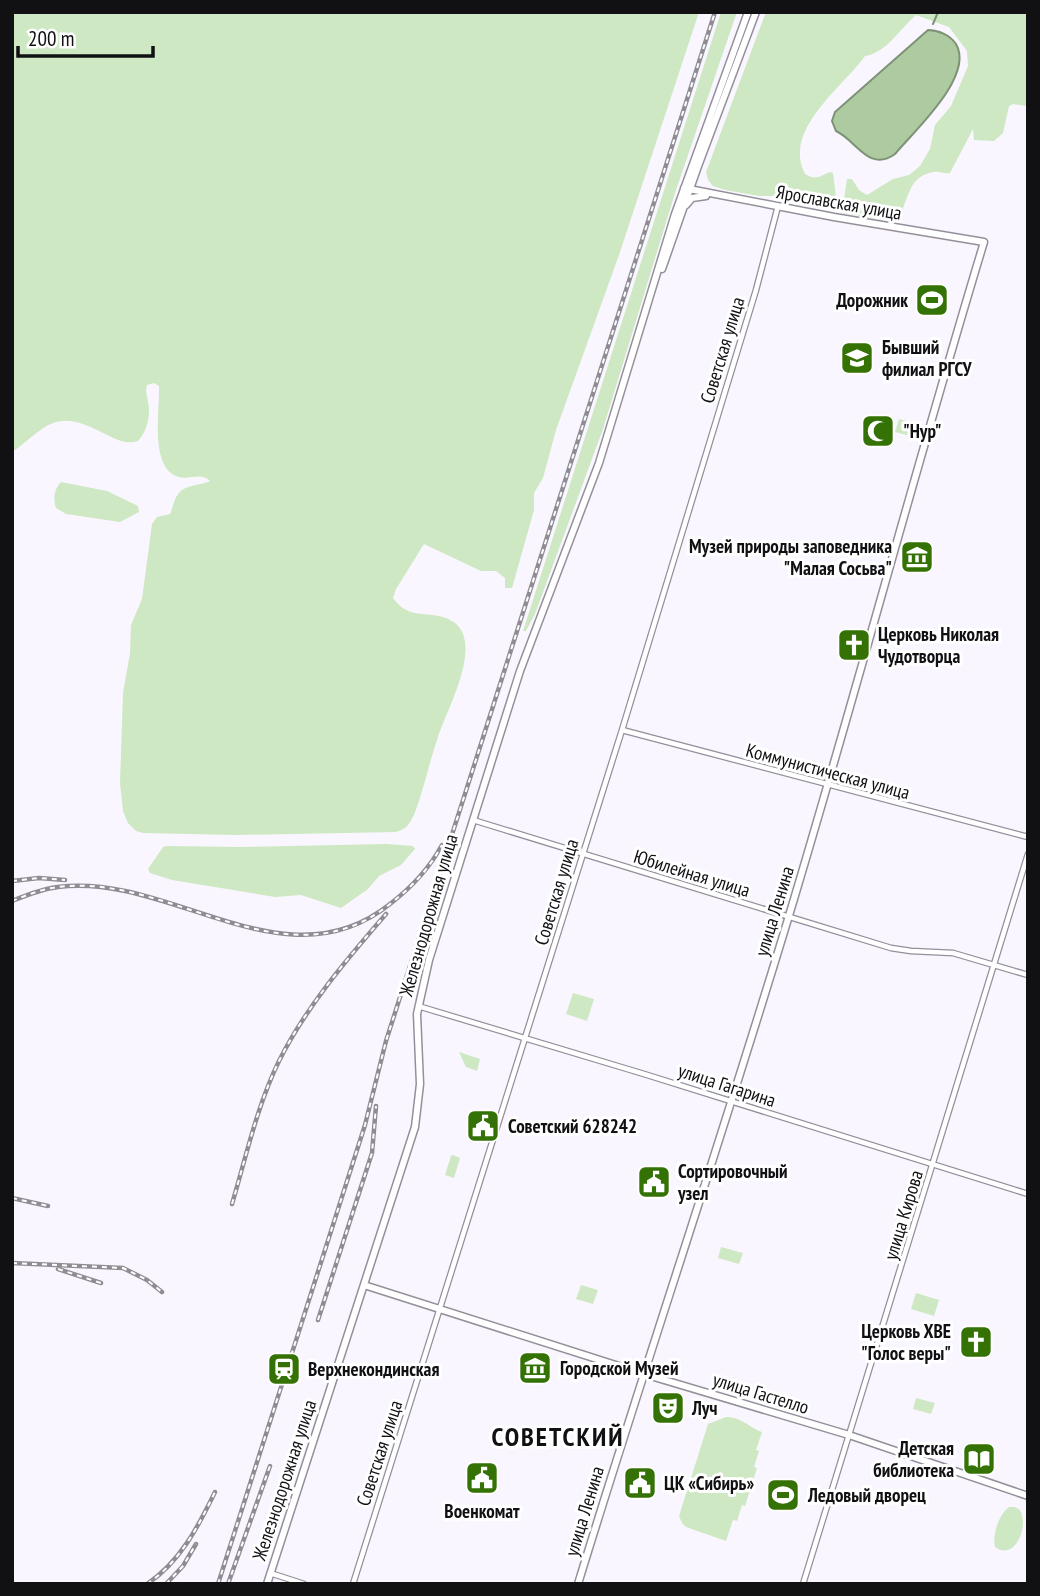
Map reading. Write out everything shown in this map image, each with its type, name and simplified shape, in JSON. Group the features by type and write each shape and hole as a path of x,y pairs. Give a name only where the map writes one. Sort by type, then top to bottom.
{"main road":[{"path":"687,189 748,12"},
{"path":"687,189 756,12"},
{"path":"697,169 696,180 699,186 718,196"},
{"name":"Ярославская улица","path":"687,189 984,242"},
{"name":"Железнодорожная улица","path":"649,304 682,211 687,189"},
{"name":"Железнодорожная улица","path":"267,1584 411,1142 418,1113 420,1084 416,1037 418,1006 473,820 520,671 599,463 687,189"},
{"path":"682,211 692,198 718,196"},
{"name":"улица Ленина","path":"578,1584 789,917 909,493 984,242"},
{"name":"улица Гастелло","path":"364,1285 644,1374 849,1435 1028,1496"}],"street":[{"name":"Советская улица","path":"353,1584 622,730 759,278 778,206"},
{"name":"Коммунистическая улица","path":"622,730 1028,838"},
{"name":"Юбилейная улица","path":"473,820 901,950 949,953 1028,975"},
{"name":"улица Кирова","path":"803,1584 1028,854"},
{"name":"улица Гагарина","path":"418,1006 527,1037 1028,1194"},
{"path":"270,1573 304,1584"}],"shaded area":[{"path":"12,12 699,12 619,255 556,430 543,478 534,493 534,510 512,588 505,588 505,578 496,571 481,571 424,544 396,589 393,598 407,610 452,621 461,631 465,644 465,660 414,815 407,826 396,832 235,835 143,833 136,831 128,823 123,811 120,783 123,693 130,653 131,625 142,599 152,524 157,517 170,514 182,490 210,481 203,477 179,477 170,472 163,463 158,438 159,386 154,383 147,385 149,418 138,441 120,440 77,422 65,421 53,423 37,432 12,452"},
{"path":"721,12 737,12 675,193 603,429 535,614 526,631 523,631"},
{"path":"766,12 1028,12 1028,106 1009,106 1003,133 994,141 974,140 973,129 950,173 933,172 918,179 913,184 897,219 889,221 842,213 847,179 852,179 859,190 867,195 893,179 909,175 920,166 930,149 935,125 951,106 968,66 967,51 949,27 916,15 880,50 865,56 818,111 801,142 800,158 805,174 815,177 833,173 836,197 833,209 794,202 780,196 759,196 713,186 706,172"},
{"path":"928,30 944,34 956,44 960,57 950,87 928,118 895,154 878,160 870,157 836,131 832,121 835,112"},
{"path":"899,419 918,424 915,437 895,432"},
{"path":"61,482 107,491 138,506 139,512 120,522 66,514 55,505 54,498"},
{"path":"167,846 413,846 415,849 401,865 379,876 368,889 341,908 301,895 275,897 172,880 150,873 148,869 163,847"},
{"path":"573,993 594,999 587,1021 566,1014"},
{"path":"459,1052 480,1059 477,1071 466,1067"},
{"path":"453,1155 460,1158 454,1178 445,1175"},
{"path":"721,1247 743,1253 739,1264 718,1258"},
{"path":"581,1285 598,1290 593,1304 576,1299"},
{"path":"916,1293 939,1300 934,1316 911,1309"},
{"path":"916,1398 935,1403 931,1414 913,1409"},
{"path":"726,1417 741,1420 762,1432 756,1450 759,1451 754,1467 757,1468 745,1506 742,1505 737,1521 733,1520 726,1541 686,1527 679,1516 708,1424"},
{"path":"1009,1507 1020,1510 1022,1532 1015,1546 1002,1550 995,1547 995,1531"}],"waterway":[{"path":"933,24 938,12"}],"railway":[{"path":"218,1584 365,1125 386,1041 715,12"},
{"path":"12,901 58,887 100,887 142,895 268,932 310,935 350,927 390,904 419,877 442,845"},
{"path":"12,881 39,878 65,880"},
{"path":"232,1204 258,1114 279,1061 314,1003 386,914"},
{"path":"318,1320 372,1153 376,1106"},
{"path":"12,1198 48,1206"},
{"path":"12,1263 123,1268 147,1280 162,1292"},
{"path":"58,1269 101,1283"},
{"path":"228,1584 270,1466"},
{"path":"147,1584 179,1554 195,1531 215,1492"},
{"path":"166,1584 183,1566 196,1544"}],"place":[{"name":"Дорожник","path":"932,300"},
{"name":"Бывший филиал РГСУ","path":"857,358"},
{"name":"\"Нур\"","path":"878,431"},
{"name":"Музей природы заповедника \"Малая Сосьва\"","path":"917,557"},
{"name":"Церковь Николая Чудотворца","path":"854,645"},
{"name":"Советский 628242","path":"483,1126"},
{"name":"Сортировочный узел","path":"654,1182"},
{"name":"Церковь ХВЕ \"Голос веры\"","path":"976,1342"},
{"name":"Городской Музей","path":"535,1368"},
{"name":"Верхнекондинская","path":"284,1369"},
{"name":"Луч","path":"668,1408"},
{"name":"Детская библиотека","path":"979,1459"},
{"name":"Военкомат","path":"482,1478"},
{"name":"ЦК «Сибирь»","path":"640,1483"},
{"name":"Ледовый дворец","path":"783,1495"}],"district":[{"name":"СОВЕТСКИЙ","path":"558,1437"}]}
